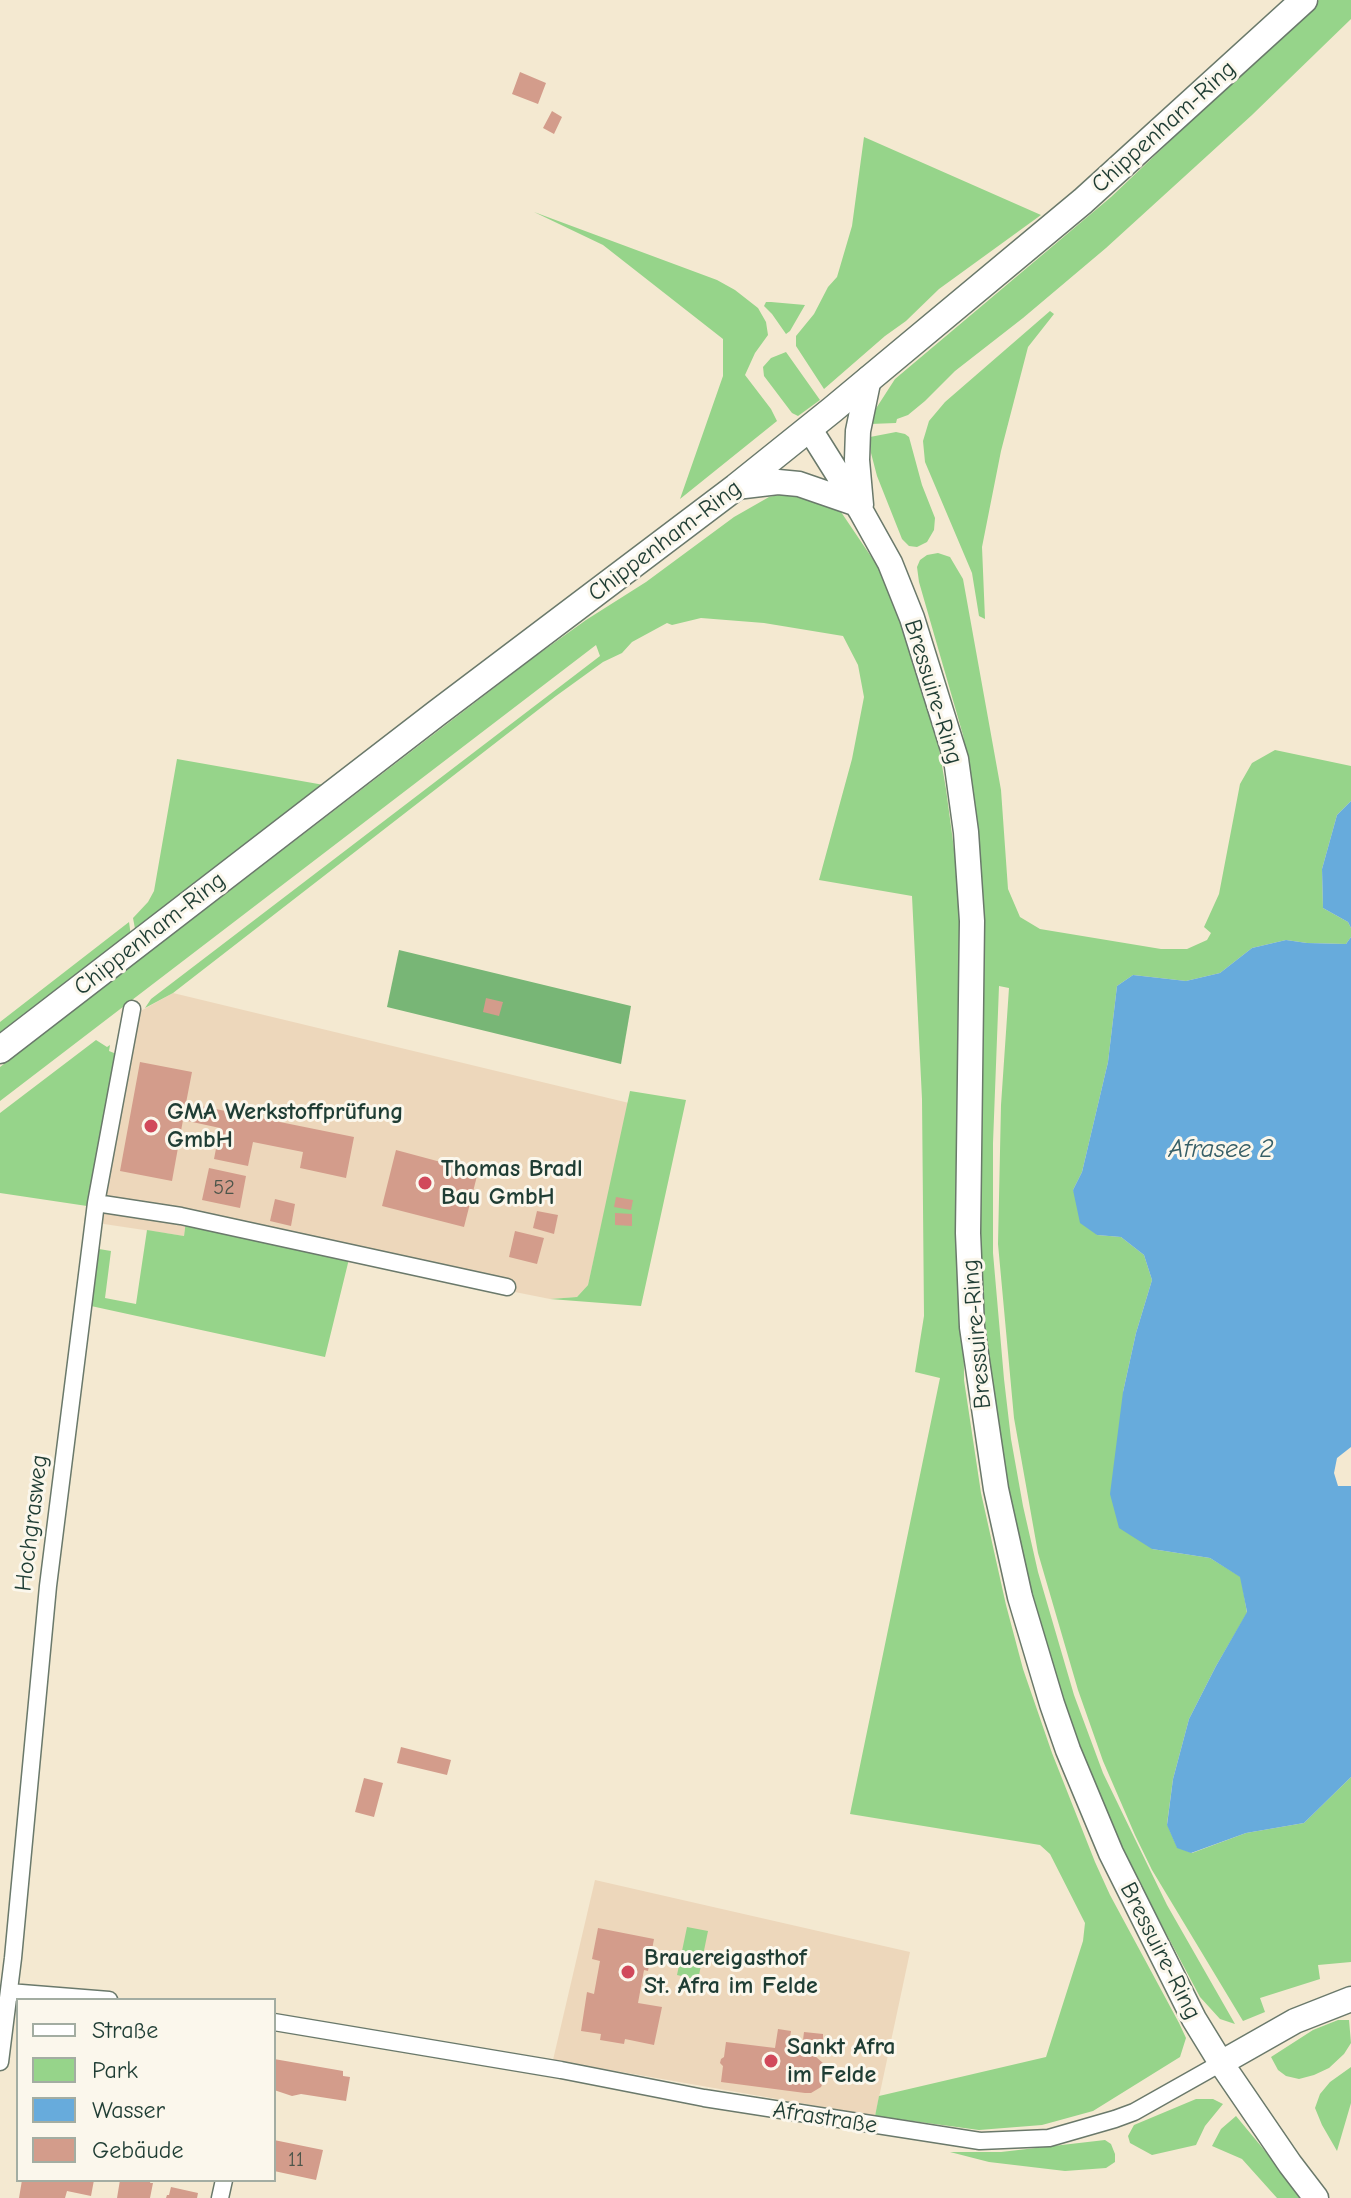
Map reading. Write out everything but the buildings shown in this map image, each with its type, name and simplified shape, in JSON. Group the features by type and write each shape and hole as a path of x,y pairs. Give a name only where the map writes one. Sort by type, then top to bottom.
{"main road":[{"name":"Chippenham-Ring","path":"0,1050 736,487 1083,201 1304,0"},
{"path":"736,487 778,482 799,484 859,508 858,431 869,378"},
{"name":"Bressuire-Ring","path":"809,428 890,563 936,689 956,759 966,832 972,921 968,1233 972,1327 996,1489 1020,1597 1052,1704 1094,1814 1179,1991 1221,2063 1316,2198"},
{"name":"Afrastraße","path":"1221,2063 1295,2021 1351,1999"}],"street":[{"name":"Hochgrasweg","path":"0,2062 48,1586 96,1203 132,1009"},
{"path":"96,1203 181,1216 507,1287"},
{"path":"9,1992 84,1998"},
{"name":"Afrastraße","path":"276,2022 561,2070 704,2098 980,2141 1049,2138 1115,2119 1134,2112 1221,2063"}],"shaded area":[{"path":"173,993 629,1103 588,1285 577,1297 550,1299 349,1259 186,1222 184,1236 84,1221 120,1046 137,1013"},
{"path":"595,1880 910,1952 875,2116 553,2060"}],"green space":[{"path":"1319,0 1351,0 1351,19 1252,115 1106,248 955,371 908,415 897,419 896,423 870,424 875,410 895,379 1111,197"},
{"path":"864,137 1041,215 939,289 906,321 824,389 796,346 796,336 837,277 852,226"},
{"path":"534,212 717,280 758,308 766,322 768,335 745,375 777,421 680,499 723,376 723,339 603,245"},
{"path":"766,302 805,305 786,334 764,306"},
{"path":"1050,311 1054,314 1028,347 1001,451 982,547 985,619 979,616 972,573 925,462 923,441 929,421 945,402"},
{"path":"786,352 820,400 798,416 792,413 764,376 763,367 771,358"},
{"path":"896,432 909,437 935,518 934,530 927,542 917,547 909,546 902,539 871,453 870,437"},
{"path":"811,495 839,509 893,589 930,695 962,909 964,1380 981,1493 1023,1669 1052,1753 1110,1895 1186,2038 1180,2057 1093,2111 1042,2125 979,2130 875,2116 879,2096 1046,2057 1083,1941 1085,1923 1050,1854 1040,1845 850,1814 940,1378 915,1372 924,1316 922,1099 912,896 819,880 852,759 864,697 858,665 843,636 764,623 701,618 672,625 667,623 632,642 622,653 603,662 556,696 173,993 145,1008 151,999 600,656 596,645 0,1101 0,1067 533,658 646,582 734,517 769,497"},
{"path":"938,553 950,557 963,579 1001,790 1008,889 1020,917 1040,929 1161,949 1187,949 1207,940 1211,933 1204,927 1219,894 1240,784 1252,763 1275,750 1351,766 1351,801 1337,815 1322,869 1323,908 1348,922 1351,937 1346,944 1286,940 1252,948 1220,973 1186,981 1133,975 1117,986 1108,1062 1082,1172 1073,1190 1097,1235 1121,1237 1144,1255 1152,1280 1123,1392 1152,1549 1210,1558 1241,1577 1247,1613 1189,1719 1173,1779 1167,1824 1177,1847 1192,1853 1246,1833 1304,1823 1351,1777 1351,1962 1318,1965 1320,1979 1260,1998 1265,2012 1243,2021 1152,1870 1135,1835 1103,1761 1078,1690 1038,1553 1014,1418 998,1244 1001,1105 1009,988 999,986 993,1143 993,1253 1011,1439 1038,1572 1074,1695 1103,1773 1167,1905 1235,2024 1220,2019 1200,1997 1106,1814 1066,1714 1042,1637 1013,1522 991,1397 982,1306 978,1215 984,934 977,828 963,735 917,567 927,555"},
{"path":"177,759 324,785 136,934 133,918 154,891"},
{"path":"129,922 131,936 0,1038 0,1022"},
{"path":"399,950 631,1006 621,1064 387,1007"},
{"path":"96,1040 107,1047 110,1045 109,1051 119,1055 87,1206 0,1193 0,1113"},
{"path":"630,1091 686,1100 641,1306 550,1299 577,1297 588,1285"},
{"path":"186,1221 349,1259 325,1357 91,1306 99,1249 111,1251 105,1298 136,1304 147,1230 184,1236"},
{"path":"687,1927 708,1931 698,1980 677,1975"},
{"path":"1338,2020 1349,2020 1351,2043 1329,2068 1299,2079 1278,2070 1271,2057 1313,2030"},
{"path":"1351,2067 1351,2103 1337,2151 1315,2108 1320,2094 1330,2082"},
{"path":"1196,2099 1213,2099 1223,2104 1205,2126 1196,2145 1152,2155 1130,2143 1128,2136 1134,2125"},
{"path":"1236,2116 1304,2198 1277,2198 1242,2159 1212,2146 1221,2129"},
{"path":"1105,2140 1111,2144 1115,2154 1115,2162 1106,2168 1065,2171 989,2162 950,2152 1001,2152"}],"water":[{"path":"1351,801 1351,928 1348,922 1323,908 1322,869 1337,815"},
{"name":"Afrasee 2","path":"1351,937 1351,1447 1337,1458 1334,1473 1338,1486 1351,1486 1351,1777 1304,1823 1246,1833 1191,1853 1177,1848 1167,1825 1173,1779 1189,1719 1247,1612 1240,1577 1210,1558 1152,1549 1119,1528 1110,1494 1123,1392 1152,1280 1144,1255 1121,1237 1097,1235 1080,1223 1073,1190 1082,1172 1108,1062 1117,986 1133,975 1186,981 1220,973 1252,948 1286,940 1346,944"}],"place":[{"name":"GMA Werkstoffprüfung GmbH","path":"151,1126"},
{"name":"Thomas Bradl Bau GmbH","path":"425,1183"},
{"name":"Brauereigasthof St. Afra im Felde","path":"628,1972"},
{"name":"Sankt Afra im Felde","path":"771,2061"}]}
